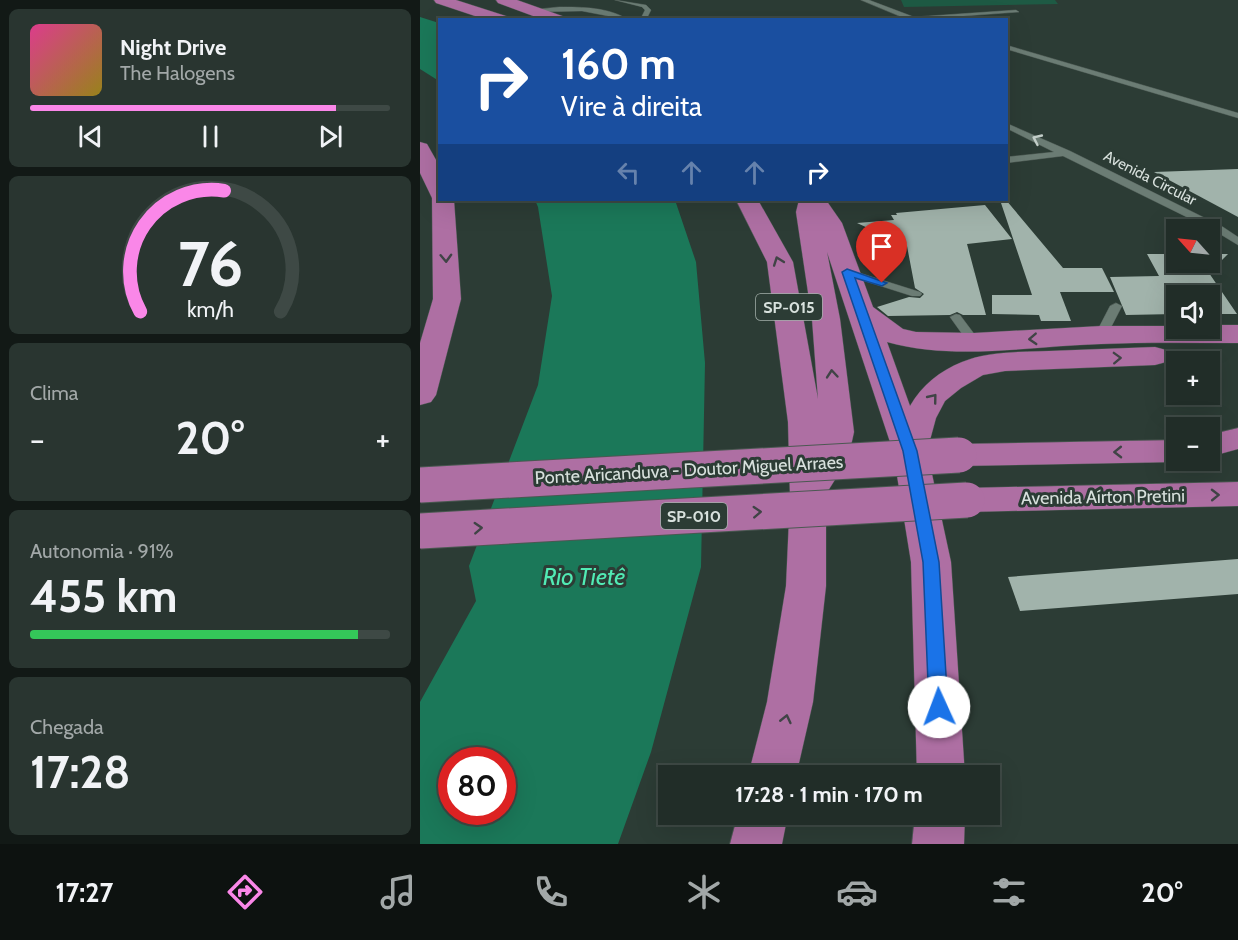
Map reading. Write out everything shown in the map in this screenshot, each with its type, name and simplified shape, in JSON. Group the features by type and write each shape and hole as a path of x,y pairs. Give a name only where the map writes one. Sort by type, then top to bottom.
{"highway":[{"path":"441,0 498,18"},
{"path":"503,0 555,18"},
{"path":"420,148 438,188"},
{"path":"420,395 447,299 442,201"},
{"name":"SP-015","path":"748,201 780,262 806,422 808,497 806,586 790,702 775,765"},
{"path":"808,497 831,459 837,432 826,318 808,212 810,201"},
{"path":"817,201 830,223 910,451 932,572 941,765"},
{"path":"861,311 893,334 915,341 974,342 1101,335 1238,334"},
{"path":"910,451 920,417 932,396 950,381 974,368 1005,362 1238,354"},
{"path":"1220,443 1238,438"},
{"name":"Ponte Aricanduva - Doutor Miguel Arraes","path":"420,485 959,455 1166,451"},
{"path":"1220,452 1238,452"},
{"name":"Avenida Aírton Pretini","path":"420,531 967,500 1238,494"},
{"path":"756,844 760,825"},
{"path":"938,844 939,825"}],"lane":[{"path":"618,0 644,6 648,10 644,18"},
{"path":"864,0 912,18"},
{"path":"535,10 588,9 606,12 621,18"},
{"path":"929,18 1016,12"},
{"path":"1008,48 1238,116"},
{"name":"Avenida Circular","path":"1008,126 1219,229 1238,242"},
{"path":"1008,160 1067,153"},
{"path":"847,272 916,294"},
{"path":"1101,335 1116,306"},
{"path":"956,317 974,342"}],"shaded area":[{"path":"901,0 1055,0 1058,4 904,7"}],"water":[{"path":"420,17 438,23 438,80 420,69"},
{"name":"Rio Tietê","path":"535,201 675,201 696,262 705,363 701,567 651,752 618,844 420,844 420,702 476,601 469,566 538,385 552,296"}],"building":[{"path":"1238,169 1238,217 1154,172"},
{"path":"1000,201 1007,201 1063,268 1102,268 1114,292 1060,292 1071,321 1041,321 1039,315 992,314 992,295 1032,295"},
{"path":"985,205 1012,239 967,244 986,315 963,315 957,312 950,315 888,316 877,307 909,297 920,298 924,294 915,288 907,246 857,223 894,220 891,215 897,215 896,213"},
{"path":"1147,254 1166,254 1166,273 1209,273 1217,285 1166,285 1166,314 1126,315 1110,277 1159,276"},
{"path":"1220,254 1228,254 1220,262"},
{"path":"1220,289 1237,314 1220,314"},
{"path":"1238,559 1238,594 1020,611 1008,577"}],"route":[{"path":"882,283 847,272 910,451 931,562 939,707"}]}
